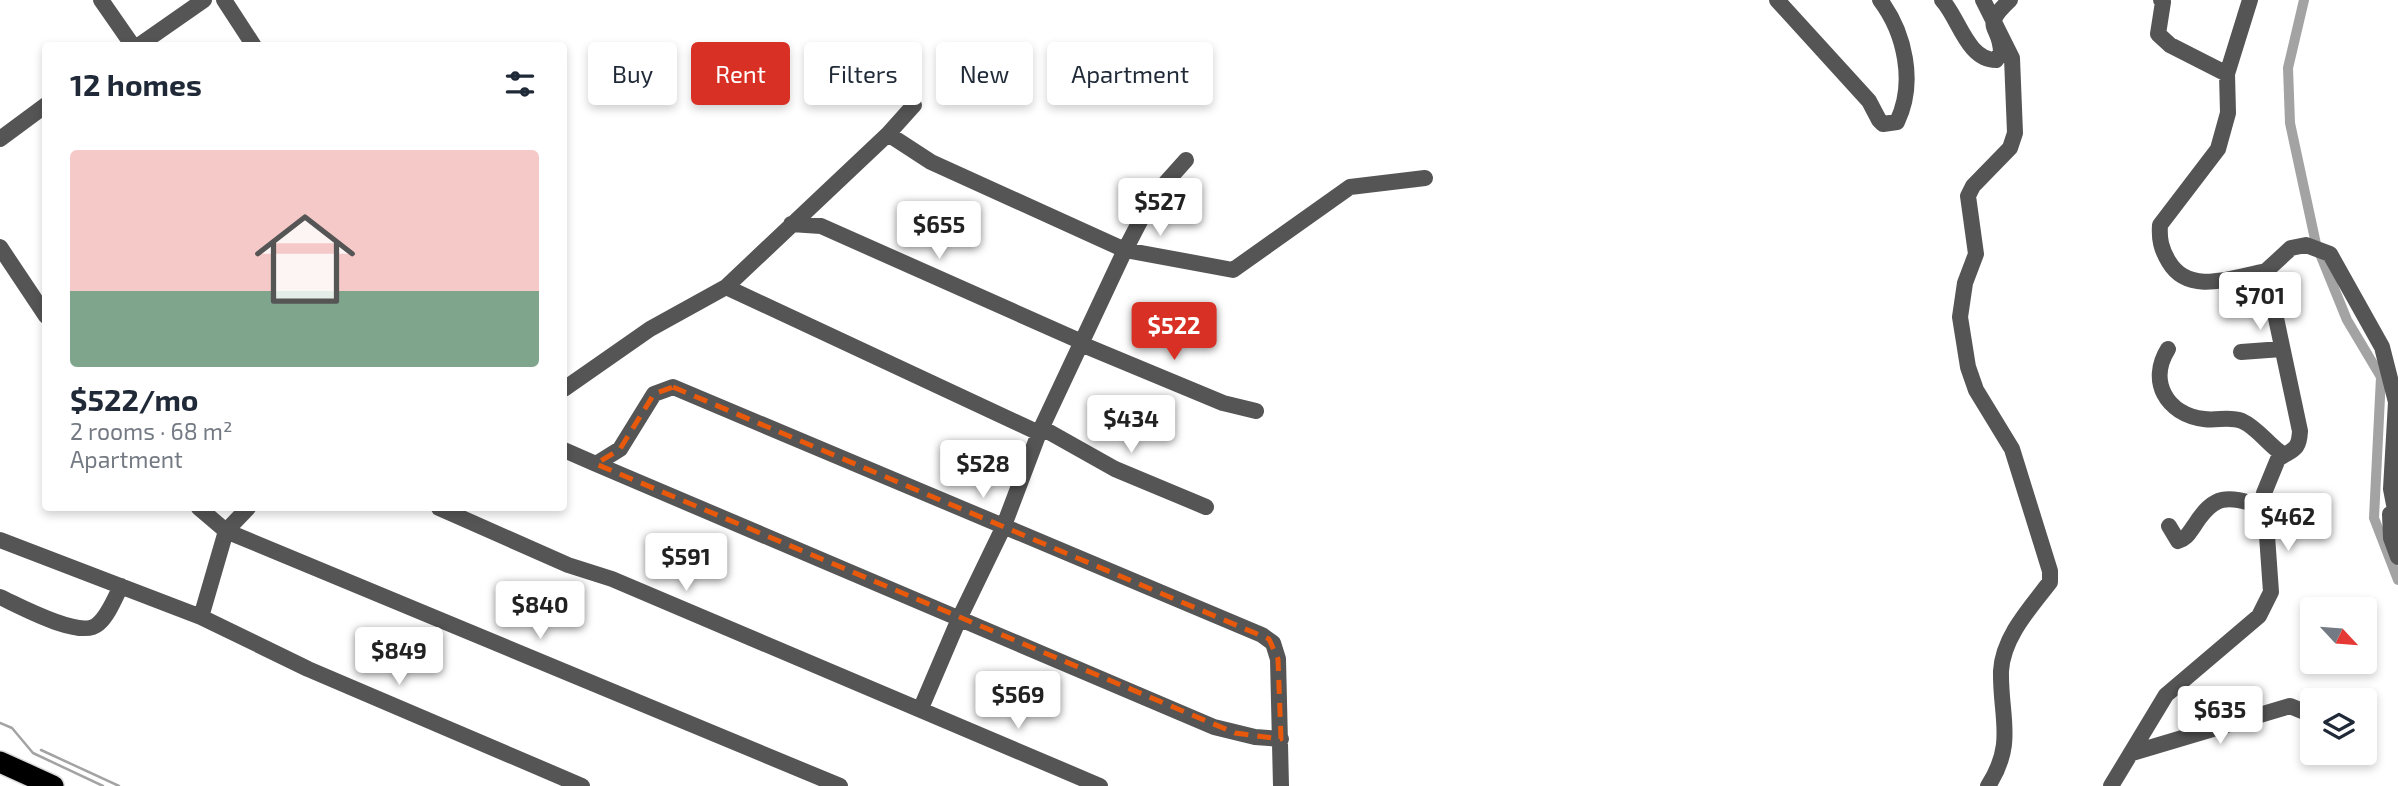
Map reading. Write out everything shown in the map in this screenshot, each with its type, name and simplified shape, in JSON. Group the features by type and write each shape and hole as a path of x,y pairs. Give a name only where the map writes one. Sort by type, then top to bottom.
{"highway":[{"path":"0,762 53,786"}],"street":[{"path":"101,0 133,42"},
{"path":"142,42 204,0"},
{"path":"224,0 251,42"},
{"path":"1777,0 1869,101 1879,120 1890,124 1897,122 1902,112 1905,60 1896,20 1880,0"},
{"path":"1942,0 1970,46 1989,60 1996,60 2001,53 1992,28 1993,20 2010,0"},
{"path":"1983,0 2012,58 2015,133 2010,148 1973,186 1968,197 1976,254 1965,283 1960,317 1968,367 1976,390 2012,449 2050,571 2050,582 2011,636 2006,649 2001,670 2006,737 2000,765 1988,786"},
{"path":"2161,0 2163,2 2158,34 2170,45 2227,74"},
{"path":"2250,0 2227,74 2228,113 2218,149 2160,225 2159,239 2175,271 2185,279 2213,281 2266,271 2291,248 2306,245 2330,254 2382,347 2392,378 2396,402 2392,505 2389,520 2398,557"},
{"path":"567,387 650,329 726,287 888,134 914,105"},
{"path":"0,139 42,108"},
{"path":"888,134 931,162 1125,250 1233,270 1350,187 1425,178"},
{"path":"921,708 959,619 1003,528 1040,431 1125,250 1152,198 1186,160"},
{"path":"791,224 802,222 821,226 1223,403 1256,411"},
{"path":"0,247 42,310"},
{"path":"2111,786 2166,695 2259,616 2271,592 2264,493 2278,459 2295,451 2300,431 2266,271"},
{"path":"726,287 1115,468 1206,507"},
{"path":"2168,349 2158,371 2159,387 2166,400 2198,418 2239,420 2284,455"},
{"path":"2241,352 2282,349"},
{"path":"596,464 620,449 654,394 673,387 1269,639 1278,659 1282,786"},
{"path":"567,451 1214,727 1255,737 1280,739"},
{"path":"2169,526 2178,541 2187,536 2208,506 2218,499 2227,498 2265,507"},
{"path":"2392,505 2398,525"},
{"path":"203,511 226,531 840,786"},
{"path":"201,617 226,531 245,511"},
{"path":"446,511 568,565 612,579 689,614 921,708 1100,786"},
{"path":"0,540 201,617 308,668 582,786"},
{"path":"0,597 70,627 86,629 101,623 121,586"},
{"path":"2132,753 2290,706 2300,710"}],"highlighted area":[{"path":"673,387 1269,639 1278,659 1281,739 1235,733 596,464 620,449 654,394"}],"waterway":[{"path":"2304,0 2288,68 2290,123 2316,244 2347,320 2381,377 2374,518 2398,580"},
{"path":"0,723 12,728 33,753 103,786"},
{"path":"41,750 119,786"}]}
